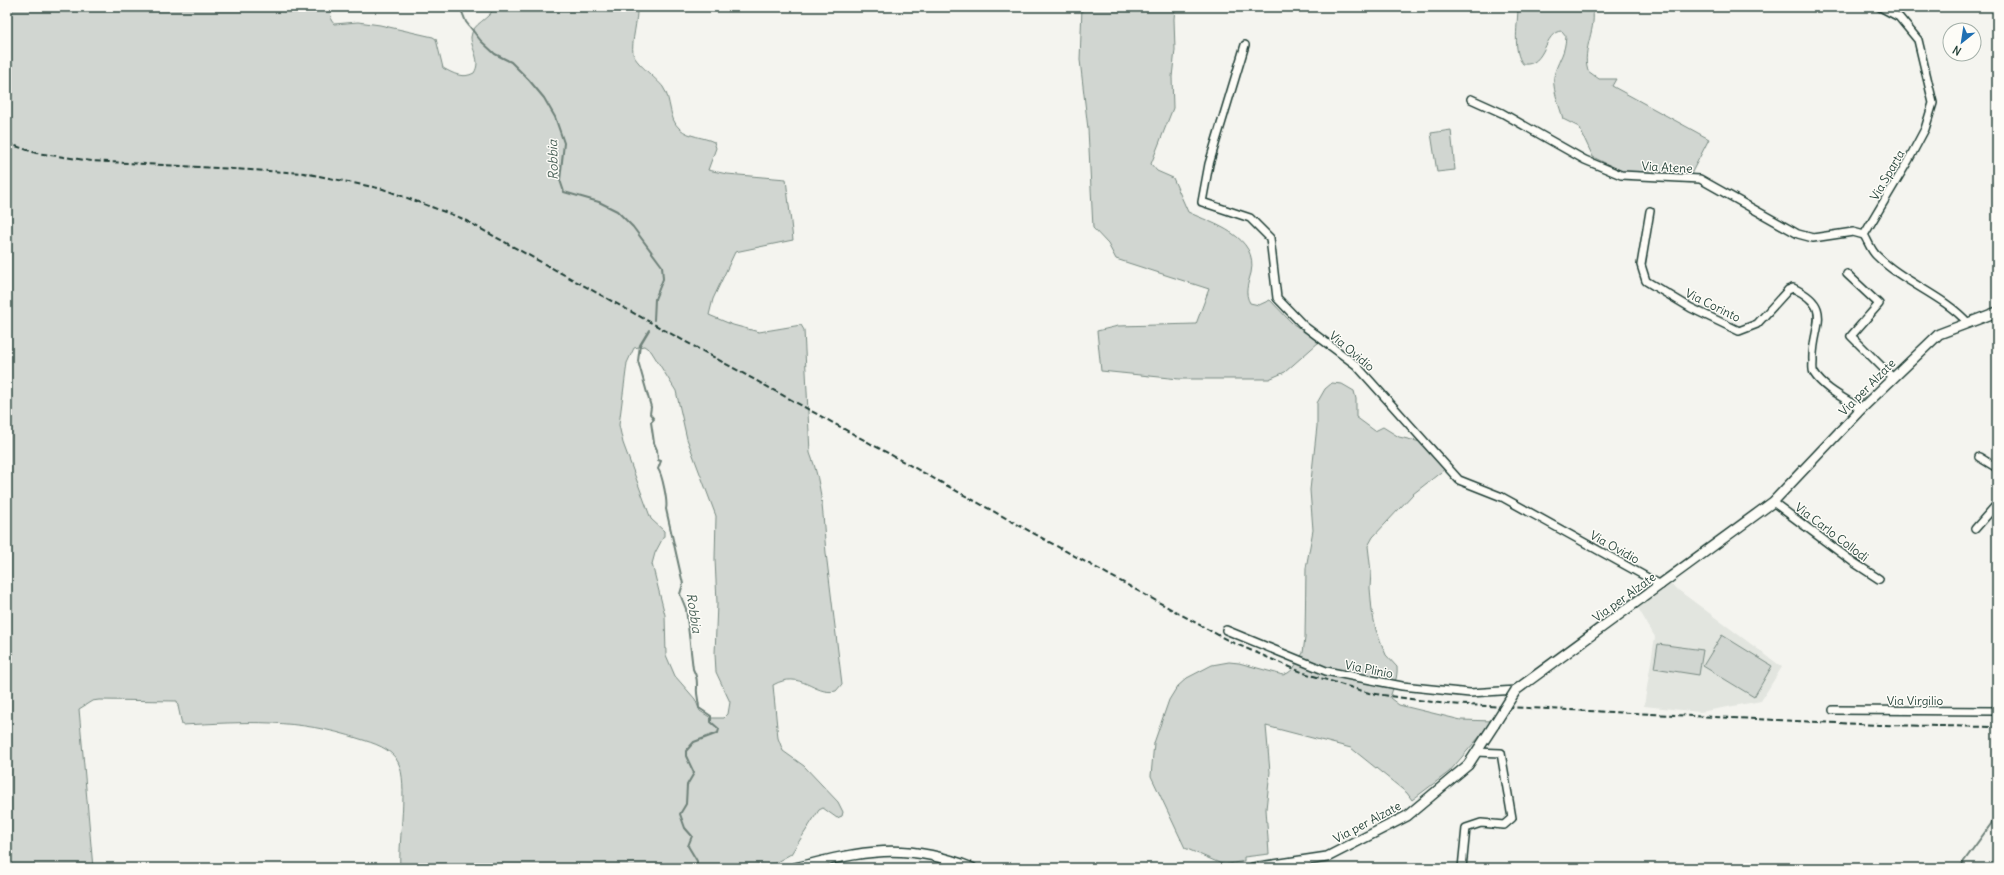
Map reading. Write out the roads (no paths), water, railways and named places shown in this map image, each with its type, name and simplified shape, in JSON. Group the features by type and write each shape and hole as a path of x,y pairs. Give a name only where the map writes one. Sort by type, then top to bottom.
{"street":[{"name":"Via Sparta","path":"1864,235 1925,129 1933,103 1918,40 1898,17 1880,7"},
{"name":"Via Ovidio","path":"1245,45 1209,164 1202,202 1250,218 1270,238 1277,298 1304,326 1356,365 1459,480 1502,497 1661,585"},
{"name":"Via Atene","path":"1471,99 1502,113 1585,160 1621,175 1700,180 1798,234 1813,238 1853,232 1864,235"},
{"name":"Via Corinto","path":"1650,211 1640,265 1646,281 1691,308 1740,331 1757,324 1788,290 1793,288 1807,294 1816,304 1819,323 1812,358 1813,372 1824,383 1861,409"},
{"path":"1864,235 1876,256 1925,292 1956,310 1968,323"},
{"path":"1847,274 1879,304 1852,336 1892,378"},
{"name":"Via per Alzate","path":"1253,868 1331,855 1407,816 1468,765 1516,690 1773,502 1861,409 1939,334 1997,312"},
{"path":"1979,457 1997,468"},
{"name":"Via Carlo Collodi","path":"1773,502 1853,562 1879,579"},
{"path":"1975,529 1997,504"},
{"name":"Via Plinio","path":"1226,630 1326,671 1402,686 1470,693 1516,690"},
{"name":"Via Virgilio","path":"1834,710 1997,711"},
{"path":"1462,868 1466,828 1481,823 1504,825 1512,818 1501,753 1476,752"},
{"path":"795,868 851,854 886,851 932,854 972,868"}],"waterway":[{"name":"Robbia","path":"460,7 466,22 481,41 495,54 511,62 529,80 544,98 555,117 564,143 560,180 564,192 599,202 617,211 633,227 662,266 663,279 655,299 654,320"},
{"name":"Robbia","path":"649,330 640,345 638,361 651,407 650,414 654,419 651,422 654,443 657,450 658,460 661,461 658,469 664,488 666,509 683,584 680,594 686,609 693,669 697,681 699,708 711,716 711,722 719,729 718,733 694,742 686,751 686,756 694,773 687,785 686,804 680,814 685,828 692,836 688,846 697,861 697,868"},
{"path":"1959,868 1991,824 1997,808"}],"railway":[{"path":"7,143 36,153 92,161 304,173 383,189 461,218 1229,641 1304,673 1369,693 1446,704 1879,725 1997,727"}]}
